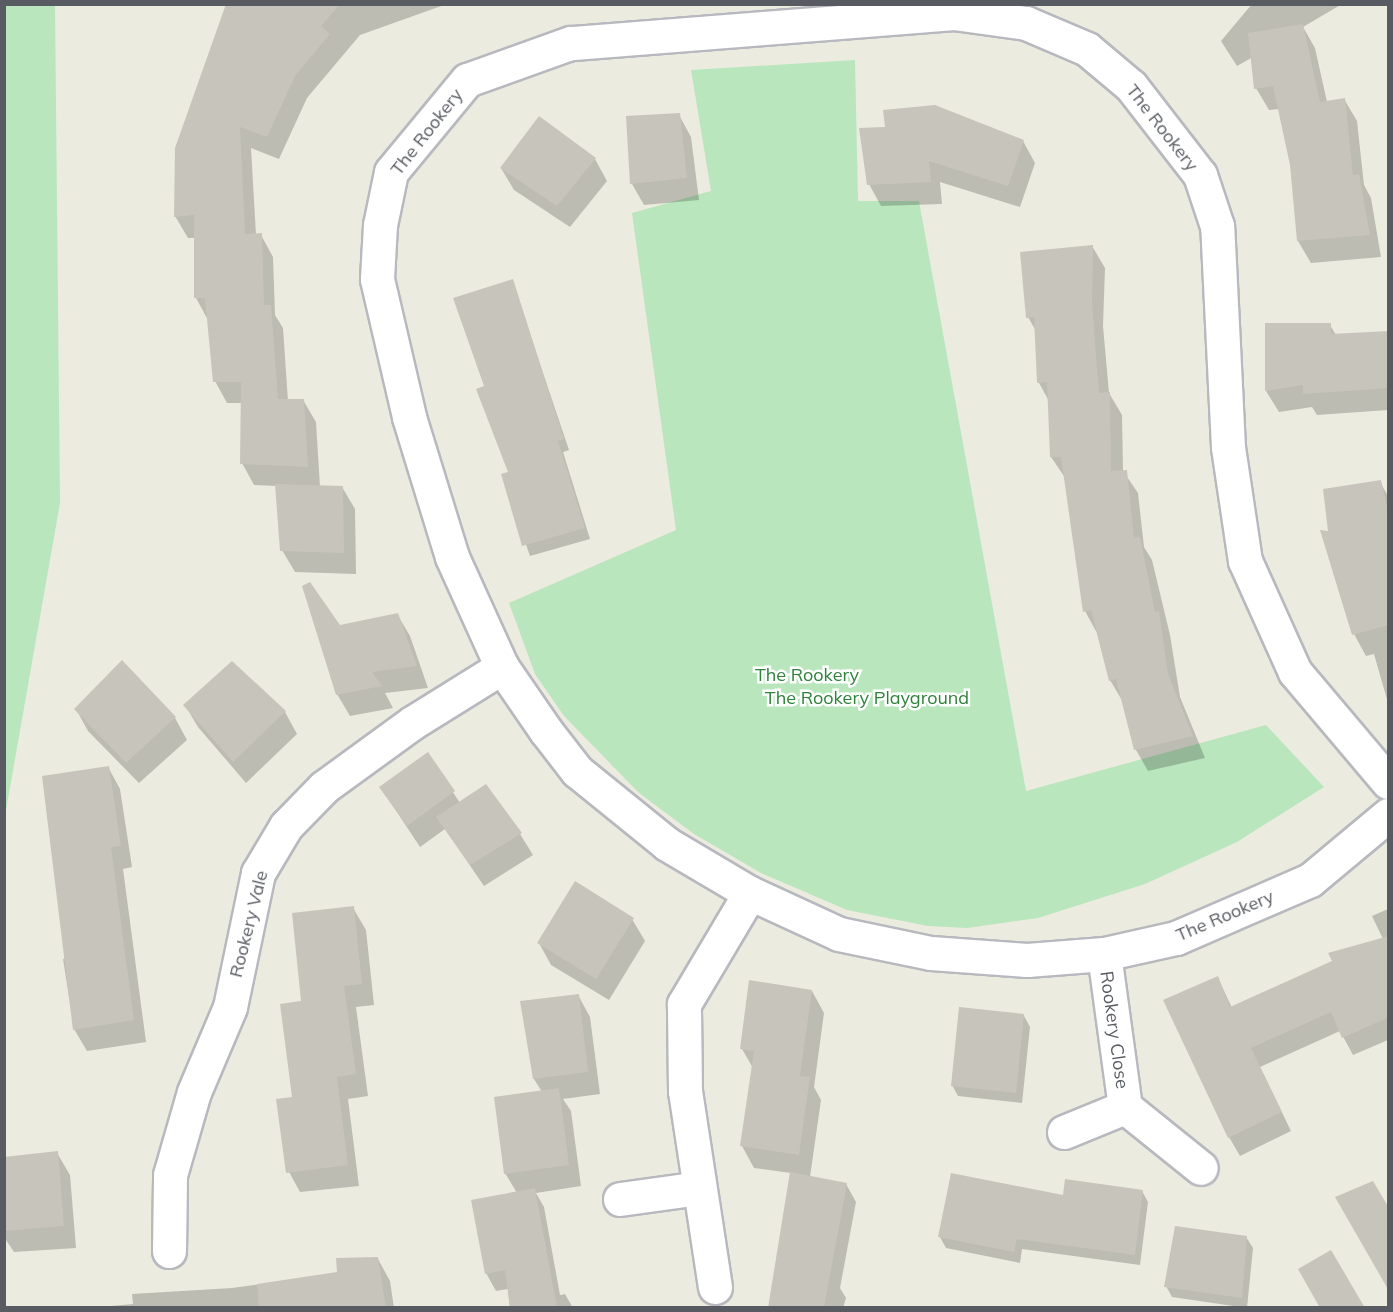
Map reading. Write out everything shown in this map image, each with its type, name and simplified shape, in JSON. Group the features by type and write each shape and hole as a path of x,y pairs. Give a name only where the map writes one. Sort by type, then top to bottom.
{"street":[{"name":"The Rookery","path":"1389,782 1295,672 1245,561 1228,447 1217,226 1200,175 1131,86 1087,49 1026,23 954,13 570,43 467,80 391,172 380,225 377,279 409,417 452,557 502,667 577,771 667,844 750,893 839,934 931,953 1027,960 1104,954 1176,938 1310,880 1389,815"},
{"name":"Rookery Vale","path":"169,1251 170,1175 194,1092 230,1007 258,873 286,826 324,787 412,723 502,667"},
{"path":"715,1287 685,1091 684,1004 750,893"},
{"name":"Rookery Close","path":"1104,954 1125,1107 1201,1168"},
{"name":"Rookery Close","path":"1064,1132 1125,1107"},
{"path":"620,1199 699,1188"}],"green space":[{"path":"5,4 55,5 60,503 5,816"},
{"name":"The Rookery","path":"855,60 858,201 919,201 1026,791 1266,725 1324,787 1237,842 1145,884 1038,918 967,928 928,926 847,910 761,873 694,834 639,793 564,716 535,674 509,603 676,530 632,213 711,191 691,70"}],"building":[{"path":"226,4 340,4 321,26 330,34 295,76 267,137 240,127 245,234 262,233 264,305 271,305 278,399 304,399 308,467 240,464 241,382 213,382 205,298 194,298 194,215 174,217 175,148"},
{"path":"1303,24 1320,102 1345,98 1353,175 1359,174 1370,235 1297,241 1290,165 1273,86 1254,89 1248,33"},
{"path":"935,105 1024,140 1008,186 929,161 931,182 867,185 859,128 885,127 883,110"},
{"path":"680,113 687,178 630,184 626,116"},
{"path":"539,116 596,158 557,206 500,168"},
{"path":"1093,245 1092,303 1099,393 1110,392 1111,471 1127,470 1134,538 1140,537 1155,612 1159,611 1168,674 1193,736 1134,750 1116,679 1109,681 1091,610 1083,612 1061,457 1050,457 1047,382 1037,383 1034,317 1026,318 1020,252"},
{"path":"513,279 564,439 558,441 585,528 522,546 501,474 508,472 476,389 484,386 453,298"},
{"path":"1265,323 1331,323 1331,334 1389,331 1389,388 1303,394 1303,385 1265,391"},
{"path":"1381,480 1389,515 1389,625 1352,635 1320,530 1328,531 1323,489"},
{"path":"275,484 343,486 344,553 280,551"},
{"path":"310,582 340,625 398,613 417,666 372,672 382,686 336,695 302,586"},
{"path":"122,660 176,717 126,763 74,709"},
{"path":"232,661 286,711 233,762 183,705"},
{"path":"428,752 455,791 407,826 379,787"},
{"path":"109,766 121,846 111,847 134,1020 73,1030 42,776"},
{"path":"486,784 522,833 470,865 436,817"},
{"path":"575,881 634,918 596,979 537,943"},
{"path":"354,906 362,984 344,986 356,1074 337,1077 348,1165 286,1173 276,1099 292,1097 280,1004 301,1001 292,913"},
{"path":"1389,936 1389,1017 1342,1038 1331,1012 1251,1048 1282,1112 1228,1138 1163,1000 1218,976 1230,1007 1332,961 1328,953"},
{"path":"749,980 812,990 800,1076 810,1077 799,1155 740,1146 754,1051 740,1049"},
{"path":"579,994 588,1072 533,1079 520,1001"},
{"path":"959,1007 1024,1014 1016,1093 951,1086"},
{"path":"559,1088 569,1165 504,1174 494,1097"},
{"path":"58,1151 64,1226 4,1231 4,1157"},
{"path":"790,1172 847,1183 824,1308 768,1308"},
{"path":"951,1173 1063,1195 1065,1179 1143,1190 1135,1255 1017,1239 1014,1252 938,1237"},
{"path":"1373,1181 1389,1208 1389,1291 1335,1197"},
{"path":"535,1188 557,1308 510,1308 505,1270 485,1274 471,1200"},
{"path":"1175,1226 1247,1236 1242,1298 1164,1287"},
{"path":"1331,1250 1365,1308 1320,1308 1298,1269"},
{"path":"378,1257 386,1308 259,1308 257,1284 337,1272 336,1258"}],"park label":[{"name":"The Rookery Playground","path":"867,698"}]}
